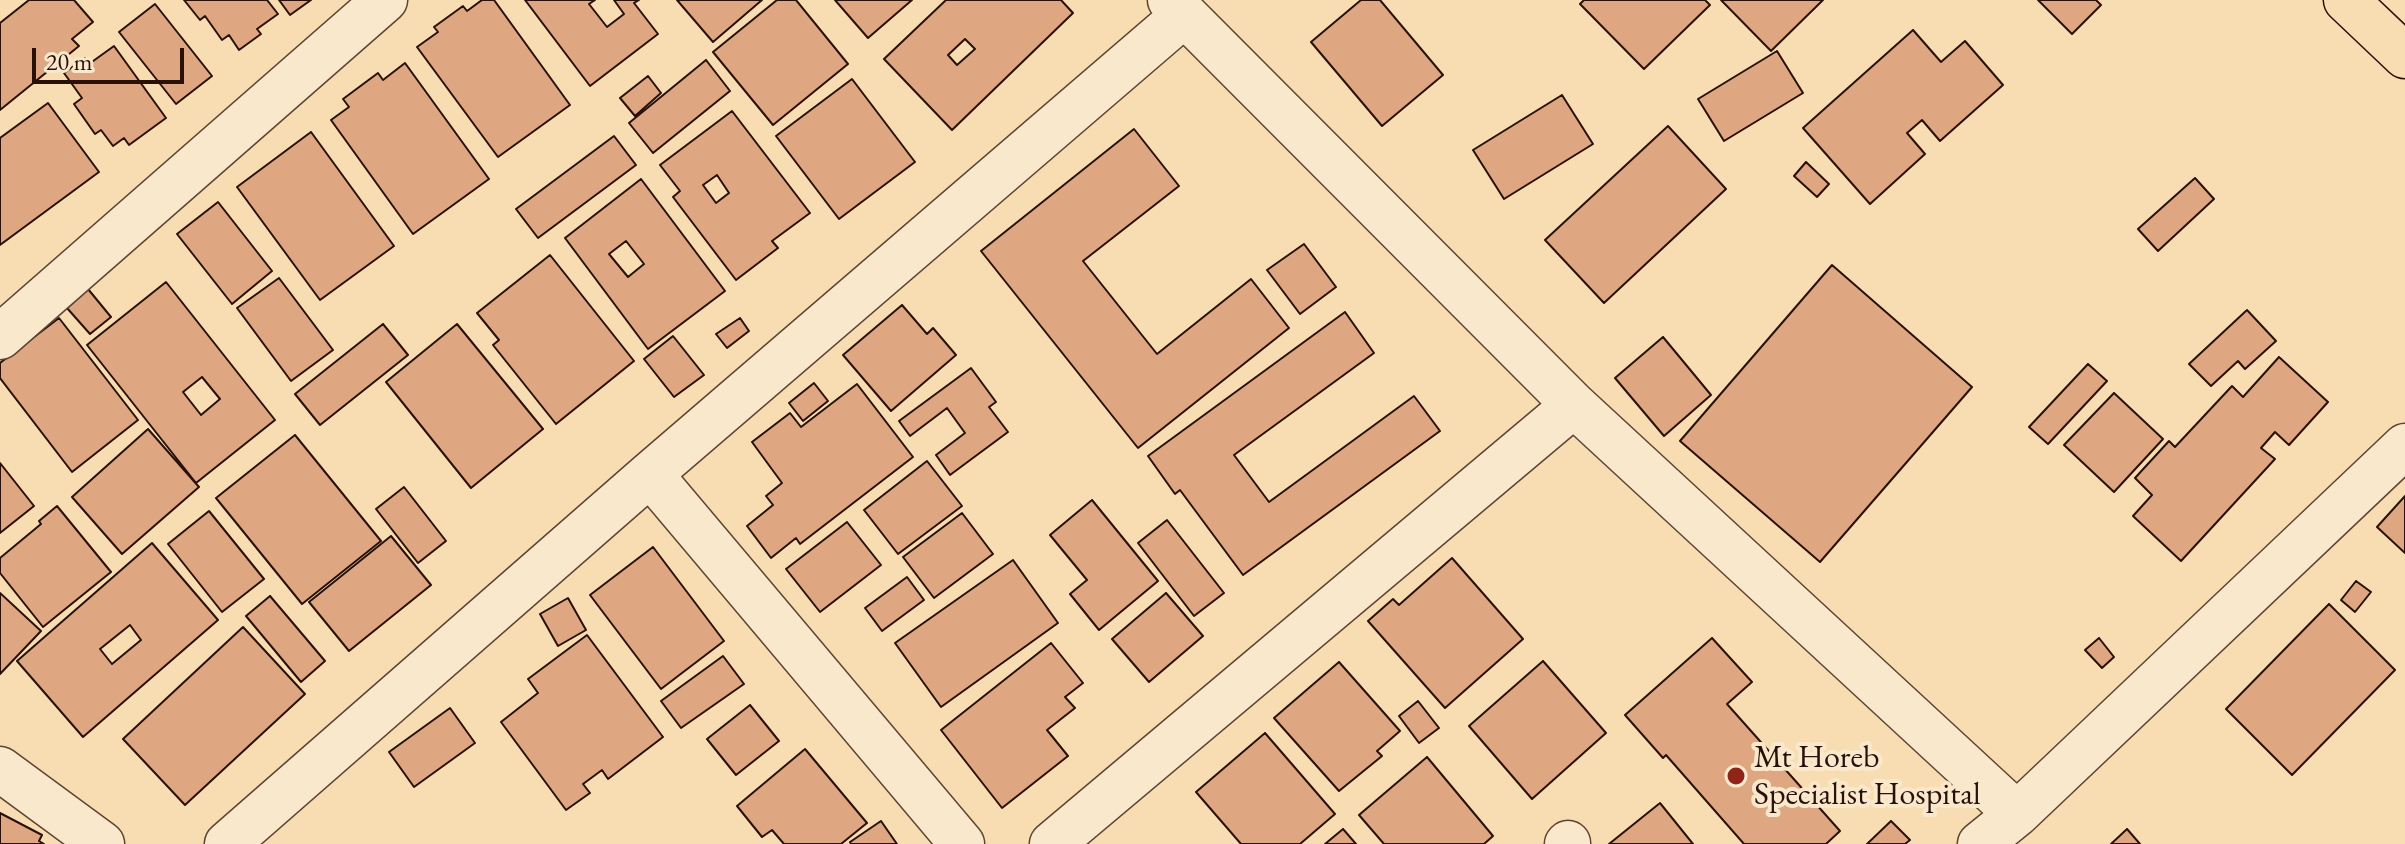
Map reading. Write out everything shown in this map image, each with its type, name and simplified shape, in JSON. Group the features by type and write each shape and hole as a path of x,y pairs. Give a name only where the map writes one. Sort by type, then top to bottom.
{"main road":[{"path":"2346,0 2405,56"}],"street":[{"path":"0,337 385,0"},
{"path":"227,844 1177,8 1574,405 2017,814"},
{"path":"1052,844 1574,405"},
{"path":"1980,844 2017,814 2405,446"},
{"path":"650,474 962,844"},
{"path":"0,769 102,844"}],"building":[{"path":"29,0 74,0 93,22 72,39 79,46 0,110 0,23"},
{"path":"184,0 267,0 278,14 257,29 261,34 239,50 229,35 222,40 205,16 200,20"},
{"path":"279,0 311,0 290,15"},
{"path":"482,0 494,0 570,105 498,157 417,47 438,32 434,27 463,6 467,11"},
{"path":"525,0 595,0 589,4 607,27 624,14 614,0 639,0 634,3 658,34 590,86"},
{"path":"677,0 762,0 713,42"},
{"path":"777,0 796,0 848,64 773,125 713,52"},
{"path":"835,0 912,0 868,38"},
{"path":"946,0 1061,0 1073,13 952,130 884,59","holes":["965,39 975,49 957,65 948,55"]},
{"path":"1361,0 1380,0 1443,75 1382,126 1311,42"},
{"path":"1584,0 1705,0 1710,5 1644,69 1580,4"},
{"path":"1721,0 1823,0 1771,51"},
{"path":"2038,0 2096,0 2101,5 2072,34"},
{"path":"155,4 212,76 176,104 119,32"},
{"path":"1913,30 1941,62 1965,41 2003,85 1940,141 1922,120 1907,133 1925,154 1870,204 1803,128"},
{"path":"114,46 166,118 129,145 124,138 113,146 101,130 95,134 74,104 82,98 64,73 85,58 89,64"},
{"path":"1777,51 1803,93 1724,141 1698,99"},
{"path":"706,60 730,91 653,153 629,123"},
{"path":"405,63 489,179 413,234 331,120 349,107 343,99 378,73 383,80"},
{"path":"648,76 661,93 635,116 620,98"},
{"path":"852,79 915,162 839,219 776,136"},
{"path":"1562,95 1593,144 1504,199 1473,150"},
{"path":"48,103 99,172 0,245 0,138"},
{"path":"732,111 810,213 772,241 778,248 736,280 673,197 680,191 660,165","holes":["717,175 729,193 716,203 703,185"]},
{"path":"1668,126 1726,189 1604,303 1545,240"},
{"path":"1134,129 1179,186 1083,261 1157,354 1251,279 1289,328 1138,448 981,251"},
{"path":"311,132 394,246 320,300 237,187"},
{"path":"614,136 636,165 538,238 516,209"},
{"path":"1806,162 1829,184 1817,197 1794,176"},
{"path":"2195,178 2214,199 2158,251 2138,229"},
{"path":"641,179 725,291 648,349 565,238","holes":["626,241 644,264 628,277 609,254"]},
{"path":"218,202 272,271 232,304 177,234"},
{"path":"1304,244 1336,287 1300,314 1267,270"},
{"path":"550,255 634,361 556,424 493,345 499,340 477,313"},
{"path":"1832,265 1972,387 1820,562 1680,441"},
{"path":"279,278 333,350 291,381 237,308"},
{"path":"166,282 275,420 196,483 87,345","holes":["202,377 220,399 201,415 183,392"]},
{"path":"88,289 111,317 90,334 67,308"},
{"path":"902,305 927,334 933,328 956,355 891,411 843,355"},
{"path":"2247,310 2276,341 2245,369 2238,361 2211,386 2189,364"},
{"path":"1345,312 1374,353 1234,455 1269,502 1414,396 1440,431 1243,575 1180,490 1175,494 1148,456"},
{"path":"59,318 138,420 72,472 0,378 0,363"},
{"path":"740,318 749,331 727,348 716,334"},
{"path":"383,324 408,355 320,425 295,394"},
{"path":"457,324 543,429 471,488 386,382"},
{"path":"673,336 704,375 674,397 644,359"},
{"path":"1663,337 1711,395 1664,436 1615,378"},
{"path":"2279,357 2328,402 2289,445 2275,432 2261,448 2275,459 2181,561 2133,516 2152,495 2135,478 2169,441 2175,447 2232,386 2243,397"},
{"path":"2088,364 2107,381 2048,444 2029,427"},
{"path":"971,368 996,402 989,407 1008,432 950,475 936,455 965,433 947,408 910,436 899,421"},
{"path":"814,383 828,401 803,421 789,403"},
{"path":"857,384 913,457 800,544 796,538 771,558 747,526 773,505 766,496 782,483 752,442 790,413 801,427"},
{"path":"2114,393 2163,439 2114,492 2064,445"},
{"path":"148,429 199,487 122,554 72,497"},
{"path":"295,435 381,541 302,604 216,498"},
{"path":"927,461 962,506 898,554 864,510"},
{"path":"0,463 34,506 0,533"},
{"path":"404,487 446,541 418,563 376,509"},
{"path":"2405,496 2405,553 2377,527"},
{"path":"1092,500 1158,581 1099,630 1070,594 1087,580 1050,535"},
{"path":"57,506 111,572 43,627 0,573 0,558 41,524 39,521"},
{"path":"209,511 264,579 222,612 168,544"},
{"path":"962,513 993,554 934,598 903,557"},
{"path":"1167,520 1224,593 1194,616 1138,543"},
{"path":"847,522 881,565 820,612 786,569"},
{"path":"391,536 431,585 349,651 309,602"},
{"path":"152,543 218,620 83,737 17,661","holes":["130,625 141,640 112,664 100,649"]},
{"path":"653,547 724,641 661,689 590,595"},
{"path":"1452,558 1523,639 1445,708 1368,621 1393,599 1399,605"},
{"path":"1013,560 1058,623 941,707 895,643"},
{"path":"907,577 924,600 882,631 865,608"},
{"path":"2356,581 2371,592 2355,612 2341,600"},
{"path":"0,593 41,631 0,674"},
{"path":"1166,593 1203,636 1149,682 1112,639"},
{"path":"270,596 325,661 301,682 246,616"},
{"path":"568,598 586,630 558,646 540,614"},
{"path":"2329,604 2395,670 2292,775 2226,709"},
{"path":"243,627 305,694 185,805 123,739"},
{"path":"587,635 663,737 608,779 602,770 583,784 590,793 566,810 501,722 538,693 528,679"},
{"path":"1712,638 1752,682 1727,704 1840,831 1826,844 1744,844 1666,755 1663,758 1625,715"},
{"path":"2099,638 2114,657 2102,668 2085,650"},
{"path":"1051,643 1083,683 1065,697 1075,708 1047,730 1068,756 1002,808 941,730"},
{"path":"723,656 744,684 681,728 661,701"},
{"path":"1543,661 1606,733 1532,799 1469,726"},
{"path":"1339,662 1400,731 1377,751 1382,756 1339,791 1274,718"},
{"path":"1418,701 1439,728 1419,743 1399,716"},
{"path":"750,705 779,741 736,775 707,739"},
{"path":"450,708 475,743 414,787 389,752"},
{"path":"1265,733 1335,814 1300,844 1241,844 1196,792"},
{"path":"805,749 867,823 841,844 784,844 772,830 762,837 737,806"},
{"path":"1427,757 1493,836 1484,844 1384,844 1359,815"},
{"path":"1660,803 1693,844 1609,844"},
{"path":"0,813 42,835 39,841 44,844 0,844"},
{"path":"881,821 897,844 851,844 850,842"},
{"path":"1891,821 1910,840 1905,844 1867,844"},
{"path":"1343,829 1356,844 1325,844"},
{"path":"2127,829 2140,844 2111,844"}],"place":[{"name":"Mt Horeb Specialist Hospital","path":"1736,776"}]}
